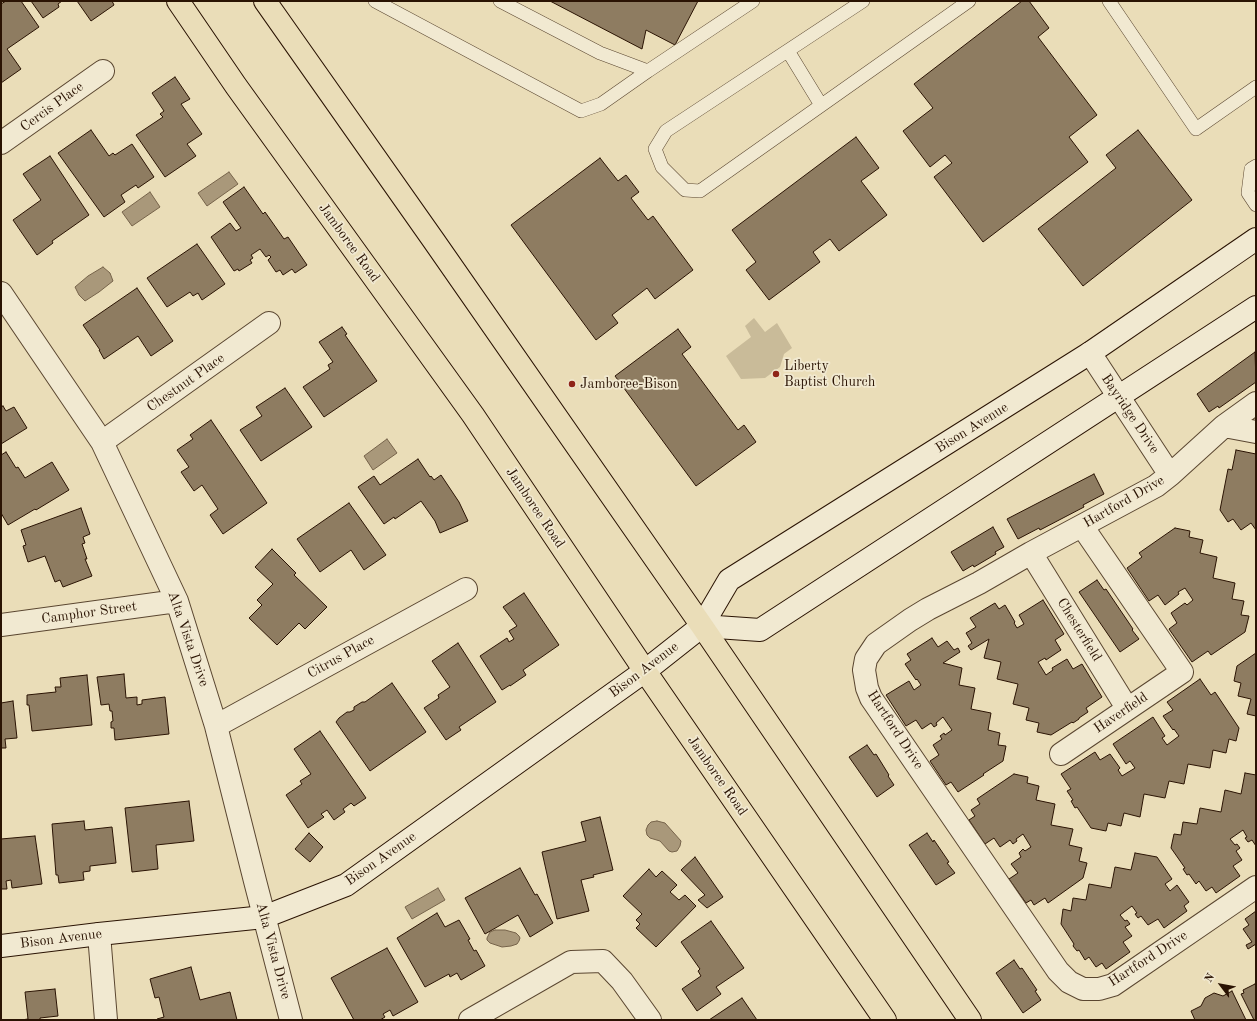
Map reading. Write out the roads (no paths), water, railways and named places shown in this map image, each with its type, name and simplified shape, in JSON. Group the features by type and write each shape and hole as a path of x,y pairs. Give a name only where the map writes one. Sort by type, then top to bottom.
{"main road":[{"name":"Jamboree Road","path":"178,1 236,86 473,415 645,671 885,1020"},
{"path":"265,1 702,626 970,1020"}],"street":[{"name":"Cercis Place","path":"1,143 102,71"},
{"name":"Bison Avenue","path":"1,946 264,917 346,885 645,671 702,626 729,580 1090,353 1256,239"},
{"name":"Alta Vista Drive","path":"1,293 102,442 177,601 216,726 264,917 292,1020"},
{"path":"702,626 760,630 1256,307"},
{"name":"Chestnut Place","path":"102,442 269,323"},
{"name":"Bayridge Drive","path":"1090,353 1170,475"},
{"name":"Hartford Drive","path":"1256,403 1224,426 1156,486 910,620 876,644 866,659 864,670 867,688 871,698 1058,971 1069,982 1083,989 1099,989 1113,985 1256,887"},
{"path":"1224,426 1256,432"},
{"name":"Haverfield","path":"1061,754 1182,672 1082,526"},
{"name":"Chesterfield","path":"1031,553 1127,708"},
{"name":"Citrus Place","path":"216,726 466,589"},
{"name":"Camphor Street","path":"1,625 177,601"},
{"path":"99,934 106,1020"},
{"path":"470,1020 571,962 603,961 622,982 650,1020"}],"lane":[{"path":"375,1 581,111 601,104 753,1"},
{"path":"500,1 600,53 648,71"},
{"path":"863,1 666,131 655,149 662,167 684,190 700,191 969,1"},
{"path":"1109,1 1196,129 1256,87"},
{"path":"788,51 821,105"},
{"path":"1256,166 1251,169 1248,193 1256,205"}],"place":[{"name":"Liberty Baptist Church","path":"776,374"},
{"name":"Jamboree-Bison","path":"572,384"}]}
